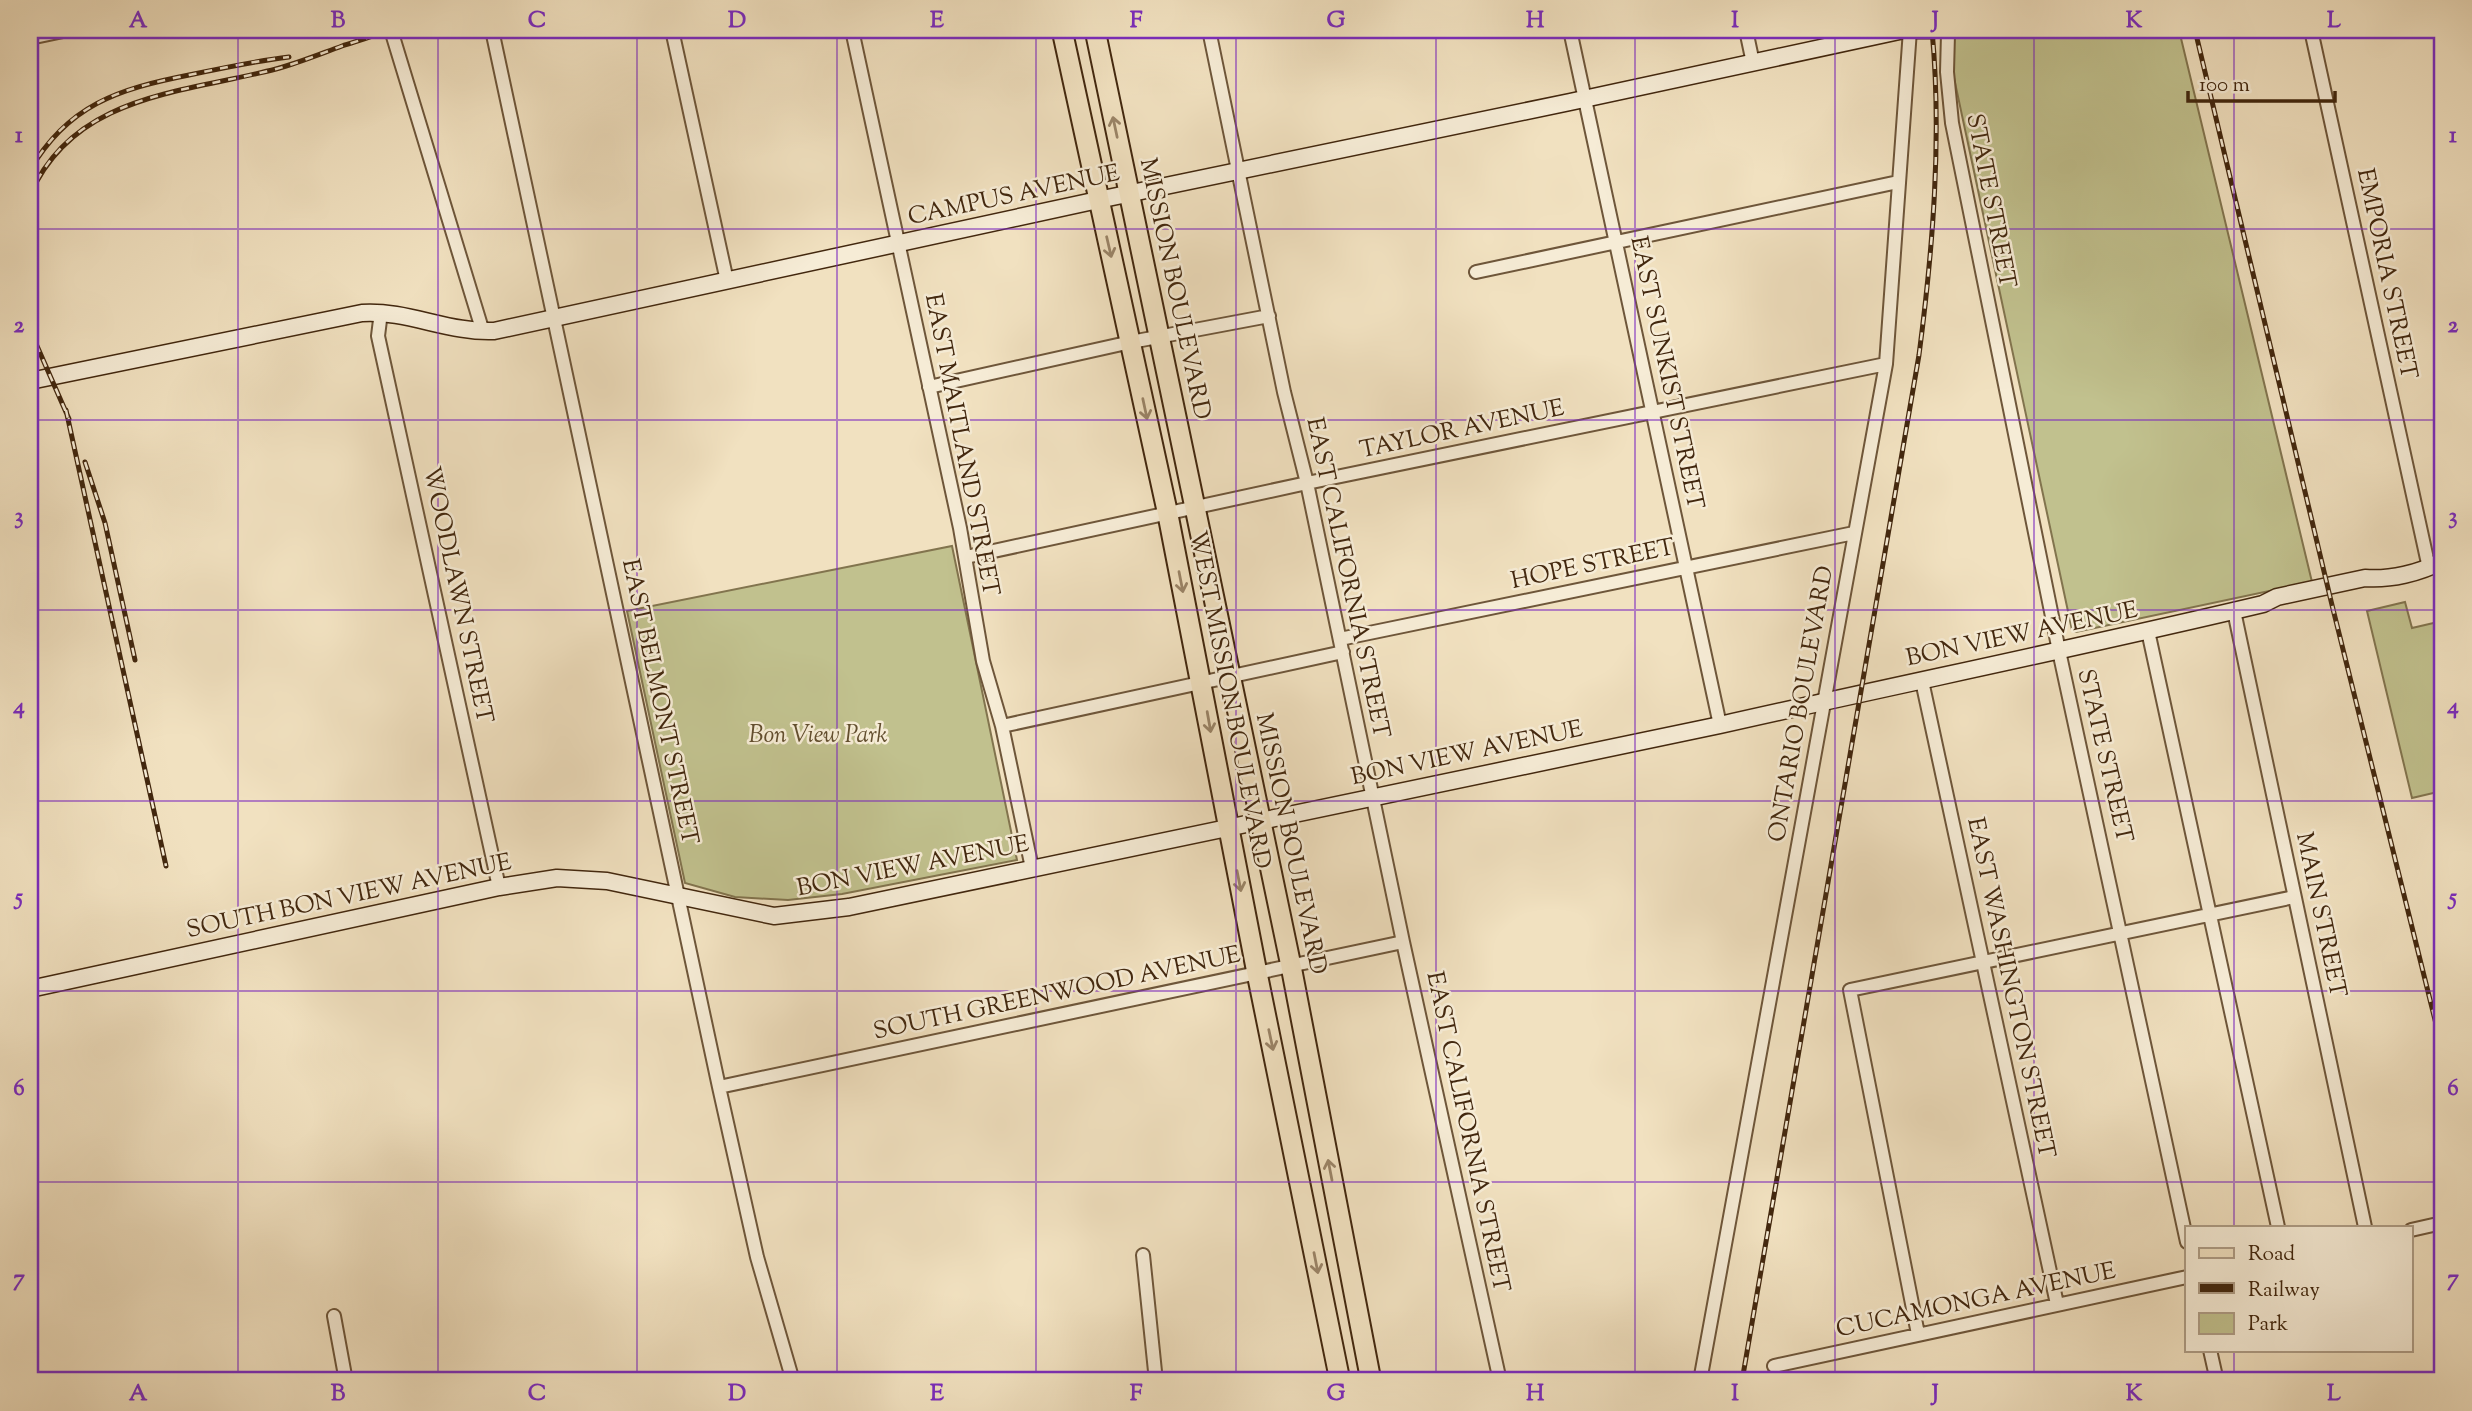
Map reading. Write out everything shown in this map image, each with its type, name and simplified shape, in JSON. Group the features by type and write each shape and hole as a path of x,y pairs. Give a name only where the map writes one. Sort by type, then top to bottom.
{"main road":[{"name":"WEST MISSION BOULEVARD","path":"1062,30 1168,515 1340,1381"},
{"name":"MISSION BOULEVARD","path":"1095,30 1291,966 1371,1381"}],"street":[{"path":"30,38 68,30"},
{"path":"391,30 483,331"},
{"name":"EAST BELMONT STREET","path":"492,30 719,1087 757,1257 793,1381"},
{"path":"672,30 726,281"},
{"name":"EAST MAITLAND STREET","path":"852,30 966,557 983,660 1002,726 1032,868"},
{"name":"EAST CALIFORNIA STREET","path":"1209,30 1284,392 1307,483 1403,942 1500,1381"},
{"name":"EAST SUNKIST STREET","path":"1570,30 1720,725"},
{"path":"1746,30 1753,63"},
{"name":"CAMPUS AVENUE","path":"30,381 345,316 380,312 483,331 554,318 1904,30"},
{"name":"ONTARIO BOULEVARD","path":"1700,1381 1885,364 1910,30"},
{"path":"1916,30 1933,30"},
{"name":"STATE STREET","path":"1950,30 1947,72 1952,123 2059,651 2185,1233"},
{"name":"EMPORIA STREET","path":"2311,30 2436,565"},
{"path":"1476,272 1898,182"},
{"name":"WOODLAWN STREET","path":"380,312 378,336 499,887"},
{"path":"929,387 1131,342 1269,316"},
{"name":"TAYLOR AVENUE","path":"966,557 1307,483 1885,364"},
{"name":"HOPE STREET","path":"1002,726 1229,678 1342,645 1854,533"},
{"name":"BON VIEW AVENUE","path":"679,896 774,916 849,907 1720,725 2148,631 2263,604 2277,597 2356,580 2379,579 2436,565"},
{"name":"MAIN STREET","path":"2234,611 2365,1226"},
{"path":"2148,631 2278,1226"},
{"name":"EAST WASHINGTON STREET","path":"1922,681 2057,1304"},
{"name":"SOUTH BON VIEW AVENUE","path":"30,989 499,887 557,878 607,881 679,896"},
{"path":"1918,1334 1850,990 2294,897"},
{"name":"SOUTH GREENWOOD AVENUE","path":"719,1087 1403,942"},
{"path":"2412,1230 2442,1223"},
{"path":"1143,1255 1156,1381"},
{"name":"CUCAMONGA AVENUE","path":"1774,1366 2185,1277"},
{"path":"334,1316 346,1381"},
{"path":"2210,1352 2217,1381"}],"green space":[{"path":"1980,30 2179,30 2312,582 2076,632 2072,630 1954,78 1953,35"},
{"name":"Bon View Park","path":"952,546 1017,860 842,894 788,900 735,897 685,883 627,611"},
{"path":"2405,602 2412,628 2442,621 2442,791 2412,798 2367,611"}],"railway":[{"path":"30,195 49,162 74,136 103,117 135,103 169,93 284,67 387,30"},
{"path":"1742,1381 1919,355 1935,192 1936,111 1932,30"},
{"path":"2195,30 2332,605 2442,1048"},
{"path":"30,170 61,130 97,103 163,80 289,57"},
{"path":"30,330 69,419"},
{"path":"66,410 166,866"},
{"path":"85,462 105,523 135,660"}]}
